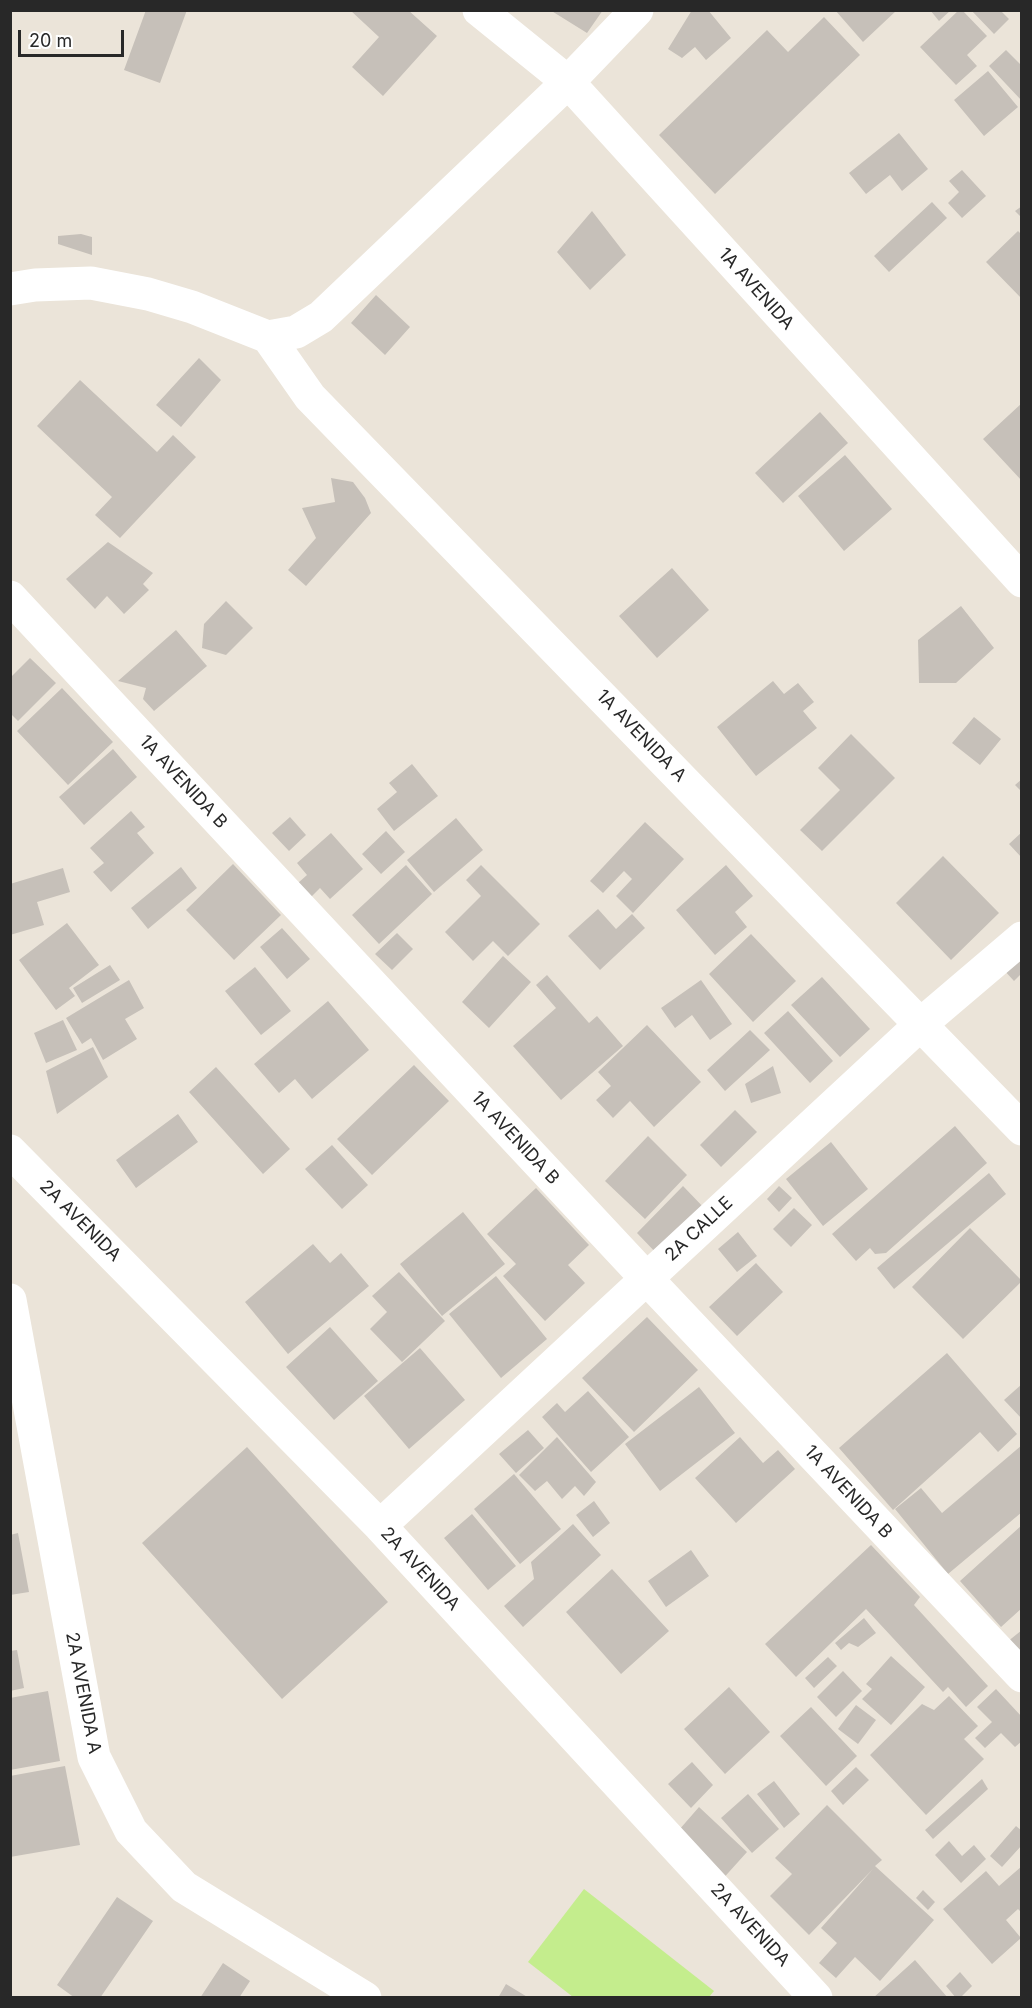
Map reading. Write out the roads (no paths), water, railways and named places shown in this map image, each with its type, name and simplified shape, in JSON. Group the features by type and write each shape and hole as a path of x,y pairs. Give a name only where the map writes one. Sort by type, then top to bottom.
{"street":[{"name":"1A AVENIDA","path":"478,10 568,82 1022,581"},
{"path":"10,290 35,285 91,283 148,294 192,307 268,337 296,332 321,317 568,82 637,10"},
{"name":"1A AVENIDA A","path":"268,337 310,397 1022,1129"},
{"name":"1A AVENIDA B","path":"10,597 646,1278 1022,1676"},
{"name":"2A CALLE","path":"380,1526 921,1024 1022,938"},
{"name":"2A AVENIDA","path":"10,1151 380,1526 815,1997"},
{"name":"2A AVENIDA A","path":"10,1299 94,1757 130,1831 184,1887 365,1998"}]}
